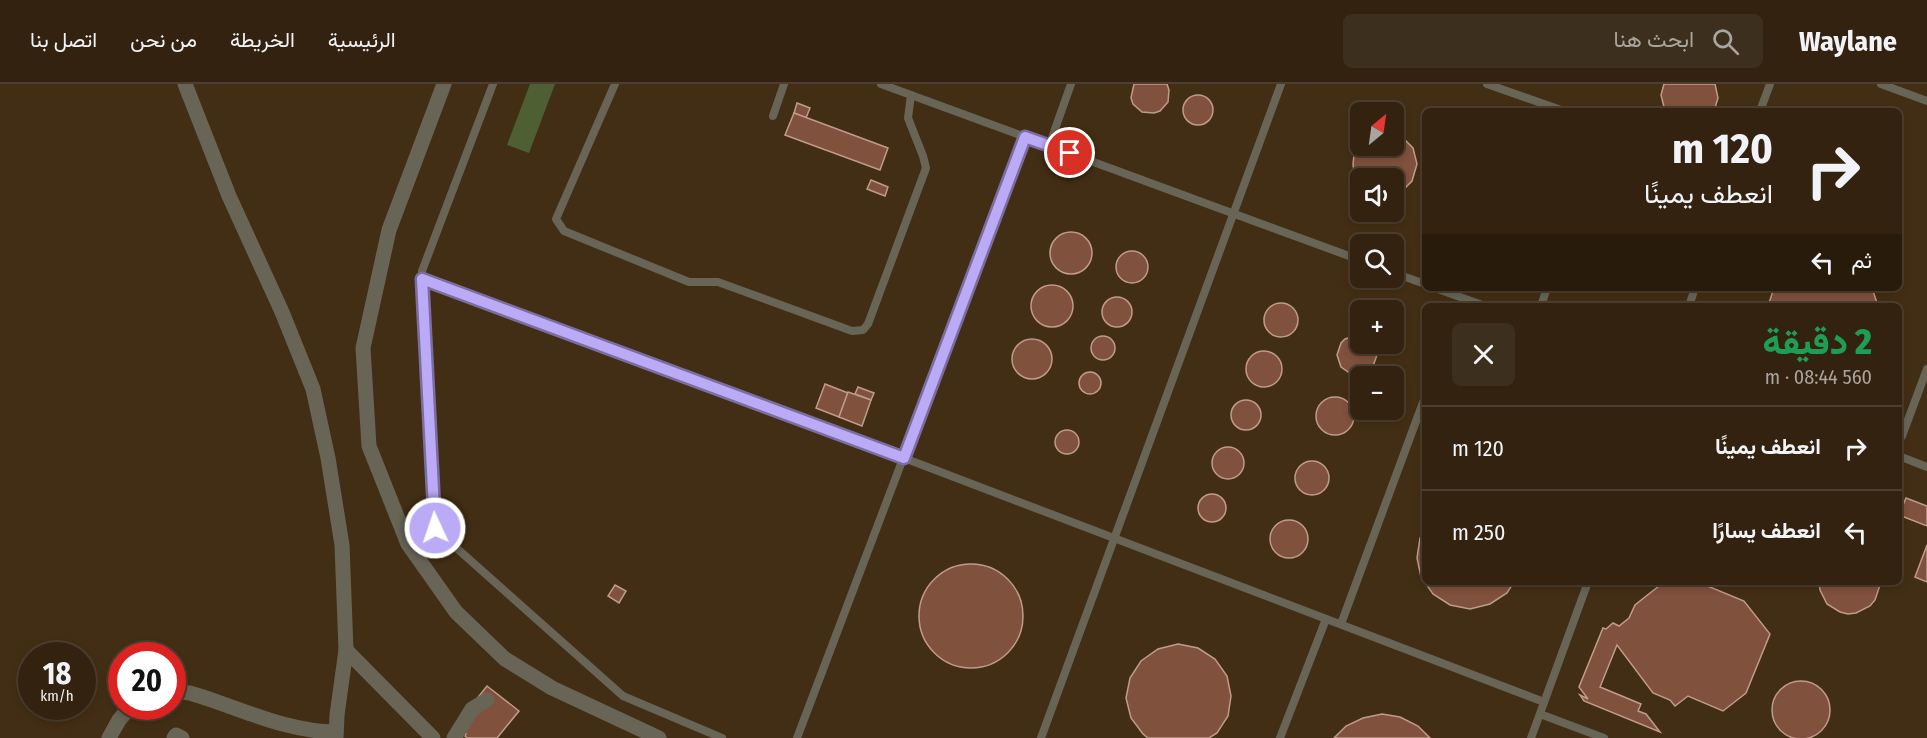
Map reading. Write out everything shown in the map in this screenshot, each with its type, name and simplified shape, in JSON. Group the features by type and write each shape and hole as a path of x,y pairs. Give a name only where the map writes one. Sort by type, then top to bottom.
{"street":[{"path":"185,84 229,196 282,312 313,389 328,458 342,545 346,650 336,735 296,728 186,693"},
{"path":"444,84 389,230 363,348 369,446 408,544 456,612 505,659 552,688 659,738"},
{"path":"346,650 433,738"},
{"path":"454,738 472,709 488,700"},
{"path":"109,738 118,720"},
{"path":"174,738 176,735 182,738"}],"lane":[{"path":"493,84 422,271 435,528 624,696 722,738"},
{"path":"615,84 556,219 564,231 689,282 718,282 852,331 863,330 868,324 926,168 908,118 911,95"},
{"path":"772,116 784,84"},
{"path":"881,84 1350,256"},
{"path":"1049,146 1071,84"},
{"path":"1041,738 1281,84"},
{"path":"1487,84 1555,108"},
{"path":"1761,108 1770,84"},
{"path":"1881,84 1927,101"},
{"path":"797,738 1025,137"},
{"path":"1404,277 1422,283"},
{"path":"422,279 904,458 1544,702"},
{"path":"1441,291 1460,302"},
{"path":"1902,436 1927,369"},
{"path":"1341,624 1422,405"},
{"path":"1902,457 1927,467"},
{"path":"1531,738 1587,585"},
{"path":"1280,738 1326,619"},
{"path":"1540,714 1604,738"}],"shaded area":[{"path":"530,84 555,84 529,153 507,145"}],"building":[{"path":"1134,84 1167,84 1168,102 1160,111 1142,112 1133,104 1131,98"},
{"path":"1664,84 1715,84 1718,98 1715,108 1664,108 1661,95"},
{"path":"1198,95 1209,99 1213,110 1209,121 1198,125 1187,121 1183,110 1187,99"},
{"path":"797,103 810,108 806,118 794,113"},
{"path":"794,113 888,148 880,170 785,135"},
{"path":"1404,139 1413,148 1417,164 1412,181 1404,189 1404,168 1354,168 1354,156 1404,156"},
{"path":"871,180 888,187 885,196 867,189"},
{"path":"1071,232 1086,238 1092,253 1086,268 1071,274 1056,268 1050,253 1056,238"},
{"path":"1132,251 1143,256 1148,267 1143,278 1132,283 1121,278 1116,267 1121,256"},
{"path":"1052,285 1067,291 1073,306 1067,321 1052,327 1037,321 1031,306 1037,291"},
{"path":"1773,291 1873,291 1877,303 1769,303"},
{"path":"1117,297 1128,301 1132,312 1128,323 1117,327 1106,323 1102,312 1106,301"},
{"path":"1281,303 1293,308 1298,320 1293,332 1281,337 1269,332 1264,320 1269,308"},
{"path":"1103,336 1108,337 1114,343 1114,353 1108,359 1103,360 1098,359 1092,353 1091,348 1092,343 1098,337"},
{"path":"1350,337 1350,354 1377,354 1373,366 1350,366 1350,373 1341,367 1337,355 1345,339"},
{"path":"1032,339 1046,345 1052,359 1046,373 1032,379 1018,373 1012,359 1018,345"},
{"path":"1264,351 1277,356 1282,369 1277,382 1264,387 1251,382 1246,369 1251,356"},
{"path":"1090,372 1098,375 1101,383 1098,391 1090,394 1082,391 1079,383 1082,375"},
{"path":"825,384 848,393 839,417 816,408"},
{"path":"858,387 874,393 871,400 855,394"},
{"path":"848,392 871,400 862,426 839,417"},
{"path":"1328,398 1342,398 1348,403 1350,420 1353,420 1353,423 1342,434 1328,434 1317,423 1317,409"},
{"path":"1246,400 1257,404 1261,415 1257,426 1246,430 1235,426 1231,415 1235,404"},
{"path":"1067,430 1072,431 1078,437 1078,447 1072,453 1067,454 1062,453 1056,447 1055,442 1056,437 1062,431"},
{"path":"1228,447 1239,452 1244,463 1239,474 1228,479 1217,474 1212,463 1217,452"},
{"path":"1312,461 1324,466 1329,478 1324,490 1312,495 1300,490 1295,478 1300,466"},
{"path":"1212,494 1222,498 1226,508 1222,518 1212,522 1202,518 1198,508 1202,498"},
{"path":"1906,498 1927,506 1927,526 1902,516 1902,508"},
{"path":"1289,520 1296,521 1302,526 1307,532 1307,546 1302,552 1296,557 1289,558 1282,557 1276,552 1271,546 1270,539 1271,532 1276,526 1282,521"},
{"path":"1422,535 1422,578 1417,558"},
{"path":"1927,545 1927,582 1915,577"},
{"path":"971,564 991,568 1008,579 1019,596 1023,616 1019,636 1008,653 991,664 971,668 951,664 934,653 923,636 919,616 923,596 934,579 951,568"},
{"path":"615,585 626,591 619,603 608,596"},
{"path":"1427,585 1512,585 1507,593 1490,604 1470,609 1450,605 1433,594"},
{"path":"1660,585 1705,585 1744,601 1770,634 1746,693 1723,711 1688,696 1675,706 1670,700 1653,693 1617,645 1600,687 1641,704 1638,711 1646,714 1660,732 1584,701 1580,695 1588,699 1579,687 1603,628 1606,629 1613,623 1619,626 1629,618 1635,605"},
{"path":"1819,585 1880,585 1875,600 1870,606 1848,614 1827,604"},
{"path":"1178,644 1198,648 1215,659 1227,676 1231,696 1228,716 1217,733 1209,738 1148,738 1131,718 1126,698 1130,678 1141,661 1158,649"},
{"path":"1795,681 1807,681 1822,689 1830,704 1830,716 1822,731 1807,739 1795,739 1780,731 1772,716 1772,704 1780,689"},
{"path":"487,686 519,711 497,738 467,738 466,734 456,725"},
{"path":"1382,714 1400,717 1418,726 1430,738 1334,738 1346,726 1363,718"}],"route":[{"path":"435,528 422,279 904,458 1025,137 1070,153"}]}
